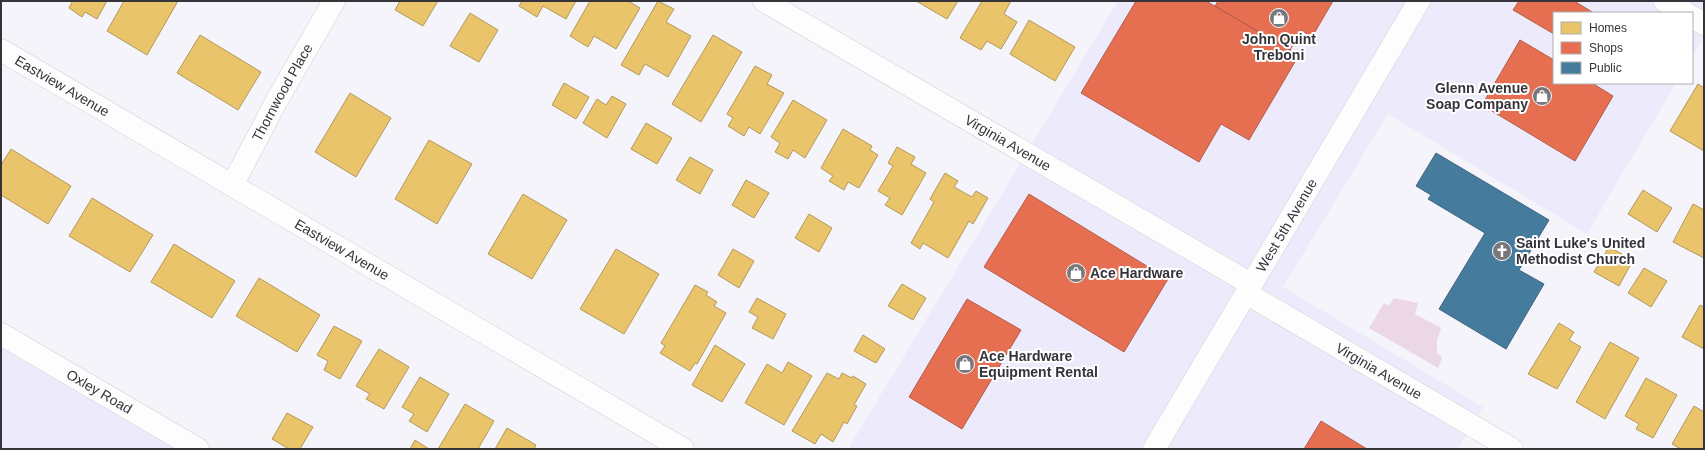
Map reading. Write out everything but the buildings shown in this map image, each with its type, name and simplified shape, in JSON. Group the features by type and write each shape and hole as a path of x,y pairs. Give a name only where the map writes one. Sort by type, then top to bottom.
{"street":[{"name":"Thornwood Place","path":"233,184 276,100 334,1"},
{"name":"Virginia Avenue","path":"764,1 1249,289 1512,449"},
{"name":"West 5th Avenue","path":"1154,449 1419,1"},
{"path":"1665,1 1684,12"},
{"path":"1693,18 1704,24"},
{"name":"Eastview Avenue","path":"1,50 233,184 683,449"},
{"name":"Oxley Road","path":"1,334 198,449"}],"shaded area":[{"path":"1118,1 1704,1 1704,36 1693,55 1693,12 1553,12 1553,84 1675,84 1587,234 1388,114 1283,287 1483,407 1458,449 848,449"},
{"path":"1394,298 1418,303 1415,314 1441,328 1437,340 1437,353 1442,358 1438,368 1369,328 1384,303 1389,306"},
{"path":"1,336 197,449 1,449"}],"place":[{"name":"John Quint Treboni","path":"1279,18"},
{"name":"Glenn Avenue Soap Company","path":"1542,96"},
{"name":"Saint Luke's United Methodist Church","path":"1502,251"},
{"name":"Ace Hardware","path":"1076,273"},
{"name":"Ace Hardware Equipment Rental","path":"965,364"}]}
